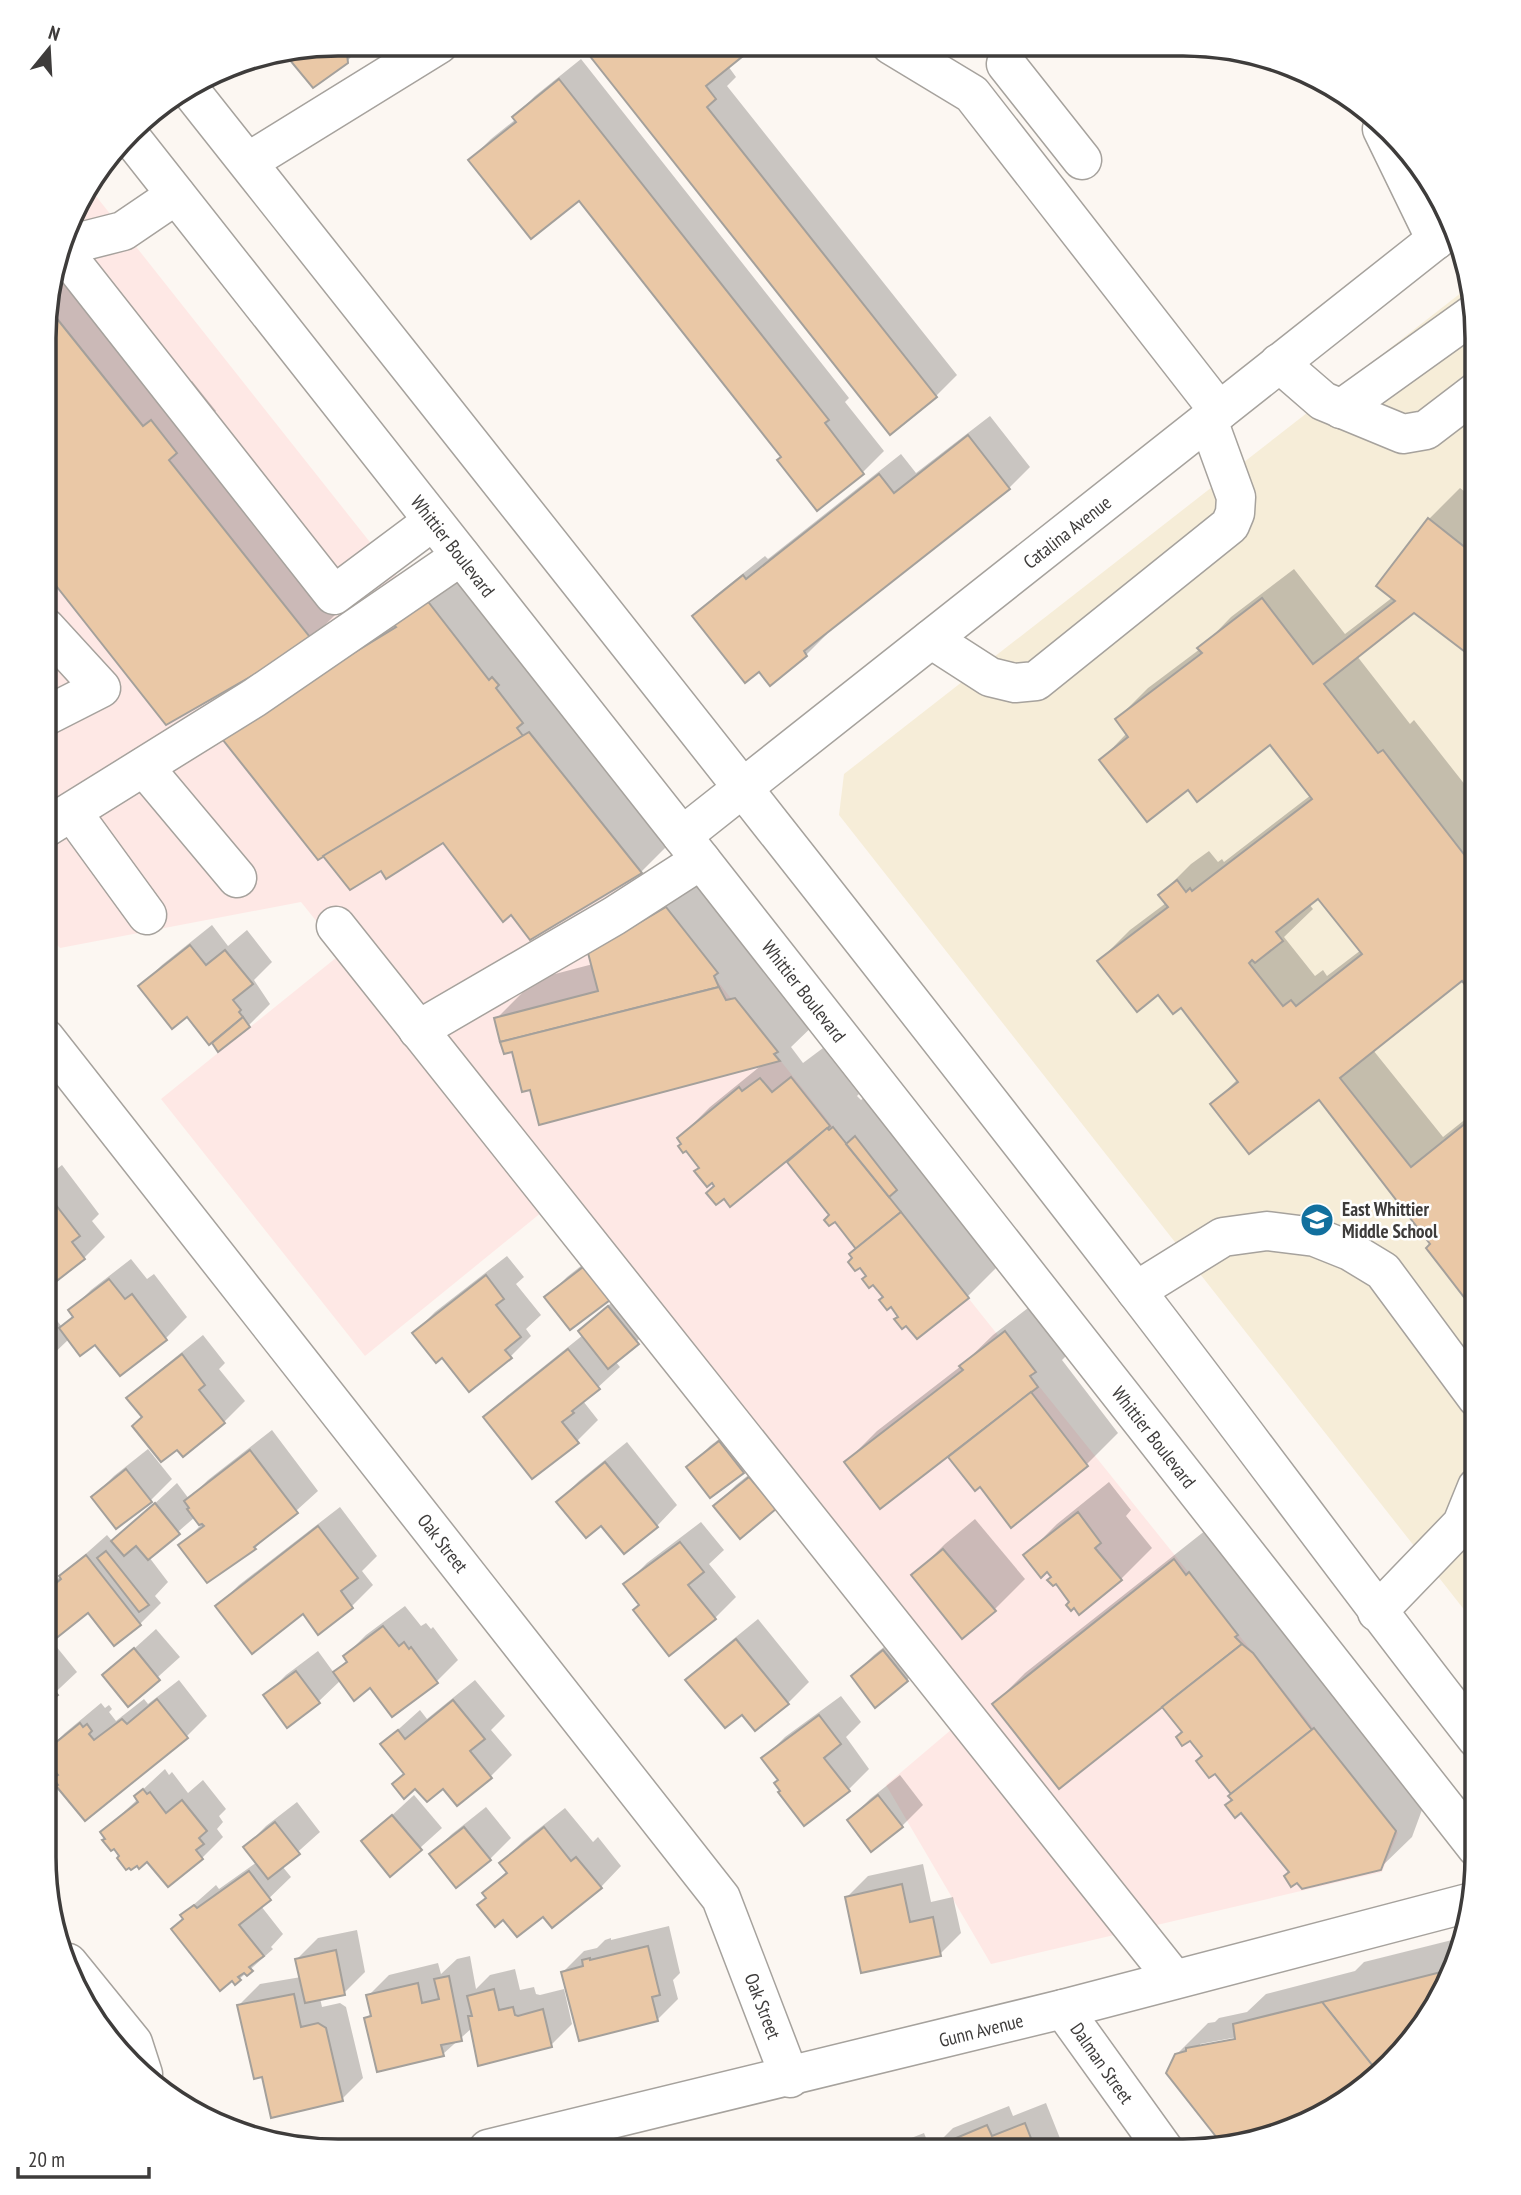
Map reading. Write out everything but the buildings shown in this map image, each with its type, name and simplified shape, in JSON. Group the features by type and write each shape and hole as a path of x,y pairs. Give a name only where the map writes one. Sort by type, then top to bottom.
{"main road":[{"path":"248,162 420,56"},
{"path":"909,56 972,94 1214,416 1236,497 1236,513 1230,525 1036,681 1015,683 990,677 931,639"},
{"path":"972,94 1017,56"},
{"path":"1019,56 1082,160"},
{"path":"194,95 743,788 1136,1291 1377,1612 1465,1724"},
{"name":"Whittier Boulevard","path":"135,143 1465,1834"},
{"path":"1397,154 1444,234"},
{"path":"72,244 123,232 176,195"},
{"name":"Catalina Avenue","path":"418,1030 614,916 692,848 743,788 1444,234"},
{"path":"68,257 334,595 433,521"},
{"path":"1342,409 1464,321"},
{"path":"1279,363 1323,401 1404,435 1426,430 1465,400"},
{"path":"148,915 59,820 254,698 461,556"},
{"path":"56,639 101,688 56,711"},
{"path":"144,767 237,878"},
{"path":"336,926 1174,1979"},
{"name":"Oak Street","path":"56,1052 721,1898 790,2078"},
{"path":"1136,1291 1223,1237 1266,1231 1315,1237 1350,1251 1383,1271 1465,1381"},
{"path":"1377,1612 1462,1524 1465,1517"},
{"name":"Gunn Avenue","path":"531,2139 790,2078 1461,1905"},
{"path":"89,1988 133,2043 136,2053"},
{"name":"Dalman Street","path":"1063,2009 1156,2139"}],"shaded area":[{"path":"95,195 981,1314 1398,1833 1382,1872 991,1964 886,1785 952,1729 542,1212 365,1356 161,1099 342,953 301,902 60,948 56,944 56,338 61,283 77,230"},
{"name":"East Whittier Middle School","path":"1462,292 1465,338 1465,1611 839,815 844,774"}],"place":[{"name":"East Whittier Middle School","path":"1317,1220"}]}
